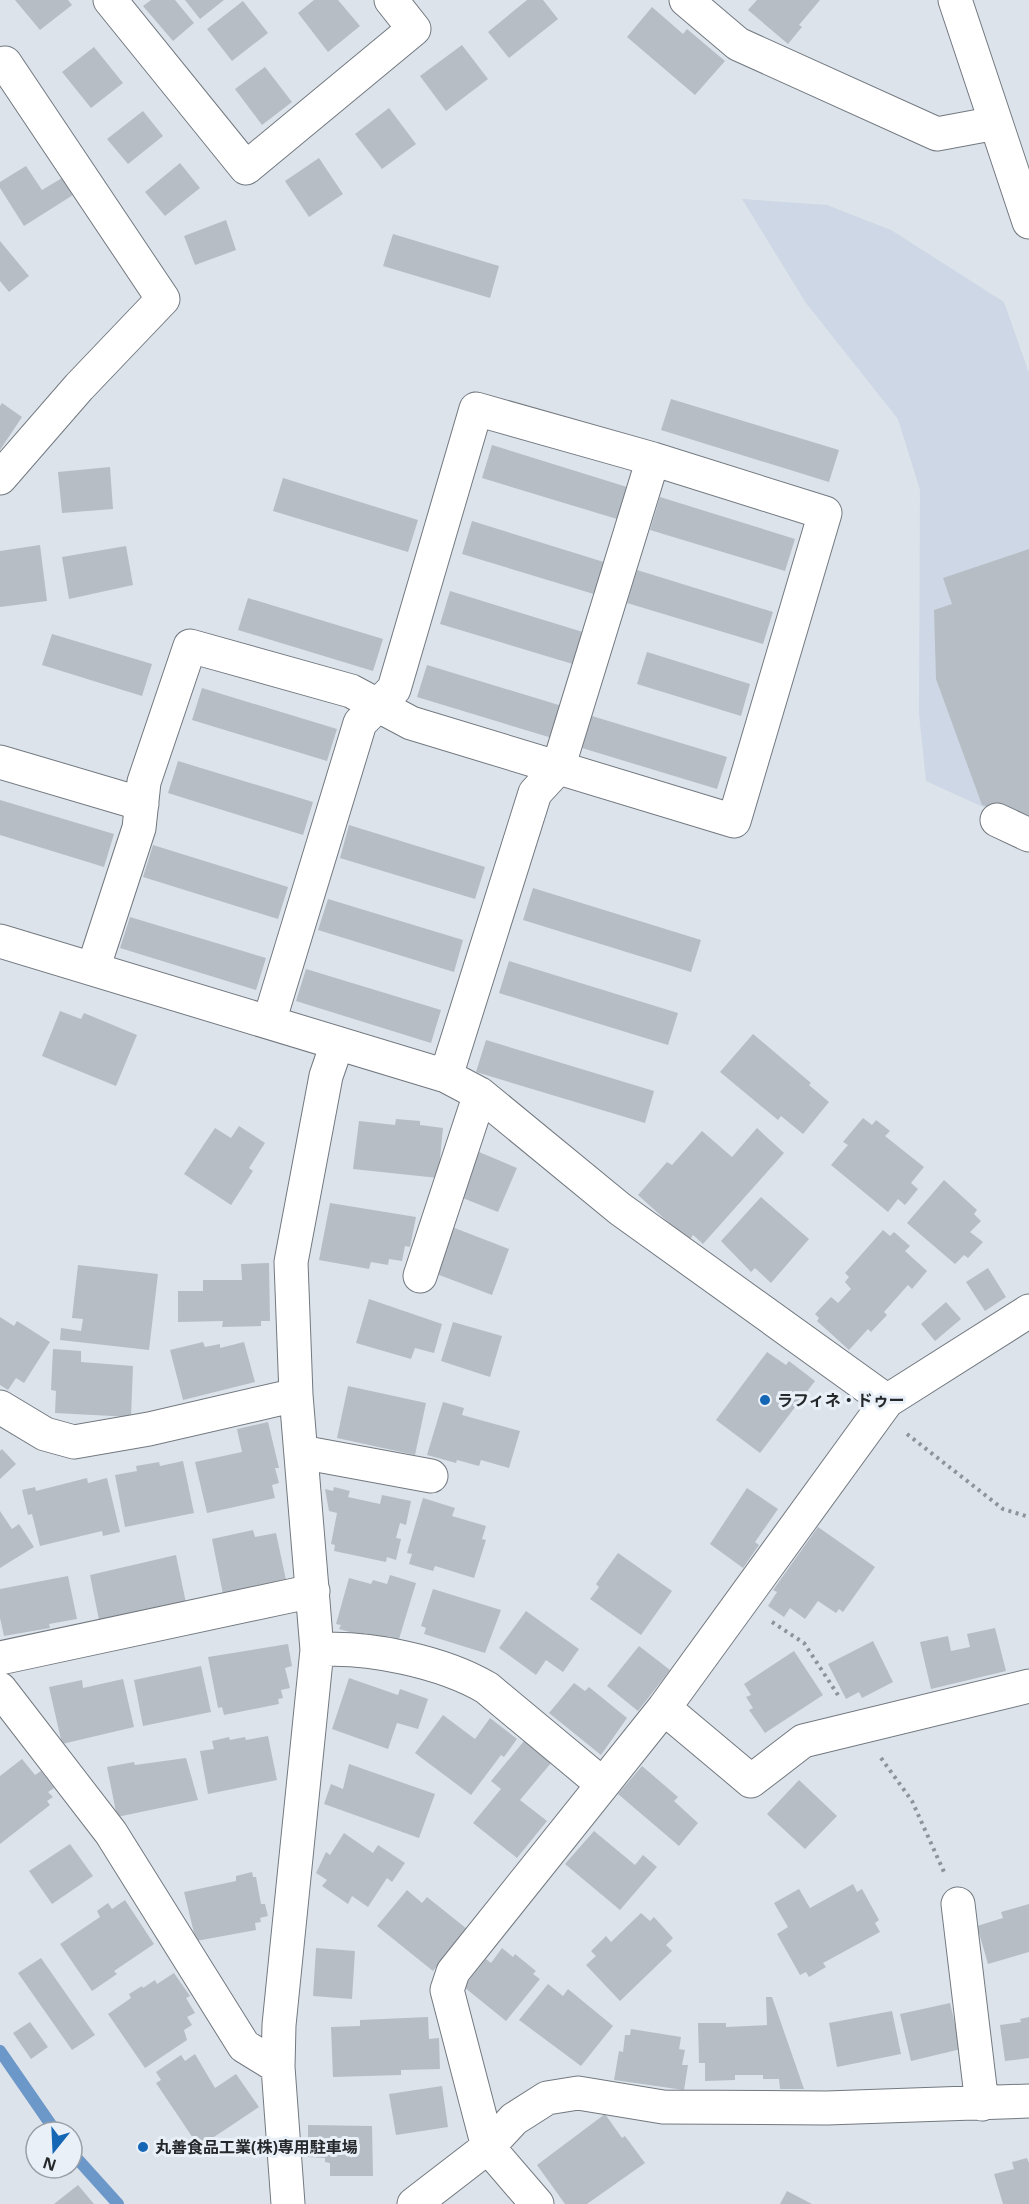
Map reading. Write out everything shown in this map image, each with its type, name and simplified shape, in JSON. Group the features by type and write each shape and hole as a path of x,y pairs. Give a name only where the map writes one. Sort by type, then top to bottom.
{"street":[{"path":"110,0 246,168 414,29 391,0"},
{"path":"686,0 738,44 937,134 996,123"},
{"path":"956,0 1029,222"},
{"path":"0,478 79,387 163,299 5,63"},
{"path":"93,969 139,828 144,782 190,645 351,691 378,705 411,723 734,821 825,513 653,459 476,409 394,689 378,705 360,723 269,1022"},
{"path":"446,1077 535,793 558,768 653,459"},
{"path":"0,762 142,804"},
{"path":"997,820 1029,835"},
{"path":"0,941 446,1077 480,1094 620,1209 887,1401"},
{"path":"288,2204 278,2067 279,2025 317,1650 296,1395 291,1262 326,1076 337,1044"},
{"path":"420,1276 480,1094"},
{"path":"537,2204 488,2147 447,1990 453,1972 601,1783 664,1708 887,1401 1029,1311"},
{"path":"0,1407 45,1434 74,1442 149,1429 296,1395"},
{"path":"302,1452 431,1476"},
{"path":"0,1658 313,1591"},
{"path":"317,1650 335,1649 410,1660 469,1677 487,1688 601,1783"},
{"path":"664,1708 751,1781 803,1741 1029,1686"},
{"path":"0,1689 111,1833 244,2046 278,2067"},
{"path":"958,1904 982,2104"},
{"path":"414,2204 488,2147 514,2120 547,2098 578,2093 663,2107 827,2108 1029,2101"}],"path":[{"path":"887,1401 891,1421 1004,1509 1029,1517"}],"shaded area":[{"path":"742,199 827,205 891,230 1004,302 1029,373 1029,828 926,781 919,714 920,490 898,419 806,303"}],"building":[{"path":"15,0 68,0 72,5 40,30"},
{"path":"151,0 175,0 194,23 173,41 143,6"},
{"path":"185,0 224,0 200,19"},
{"path":"314,0 338,0 360,26 328,52 298,13"},
{"path":"527,0 543,0 558,19 509,58 488,32"},
{"path":"757,0 820,0 799,25 802,27 788,44 748,10"},
{"path":"243,1 268,33 232,61 207,29"},
{"path":"652,7 683,34 687,29 725,61 695,95 627,37"},
{"path":"462,45 488,79 446,111 420,76"},
{"path":"94,47 123,83 91,108 62,72"},
{"path":"265,67 292,102 262,125 235,89"},
{"path":"389,108 416,144 382,169 355,134"},
{"path":"143,111 163,136 128,164 107,139"},
{"path":"319,158 343,194 309,217 285,181"},
{"path":"180,163 200,188 165,216 145,192"},
{"path":"26,166 42,190 62,178 73,195 24,226 0,188 0,182"},
{"path":"226,220 236,250 195,265 184,236"},
{"path":"393,234 499,266 490,298 383,266"},
{"path":"0,241 29,276 9,292 0,281"},
{"path":"671,399 839,450 829,482 661,430"},
{"path":"2,403 22,417 0,450 0,406"},
{"path":"492,445 627,487 617,519 482,478"},
{"path":"110,467 113,509 62,513 58,472"},
{"path":"283,478 418,520 408,552 273,511"},
{"path":"660,497 795,539 785,571 650,530"},
{"path":"472,521 607,563 597,595 462,554"},
{"path":"40,545 47,601 0,607 0,551"},
{"path":"126,546 133,585 69,599 62,557"},
{"path":"1029,549 1029,816 1027,817 982,805 936,679 934,610 952,604 943,578"},
{"path":"637,570 773,612 763,644 627,603"},
{"path":"450,591 586,633 576,665 440,624"},
{"path":"248,598 383,639 373,671 238,630"},
{"path":"52,634 152,664 142,696 42,665"},
{"path":"647,652 750,684 741,716 637,684"},
{"path":"427,665 562,706 552,738 417,697"},
{"path":"202,688 337,729 327,761 192,720"},
{"path":"592,716 727,757 717,789 582,748"},
{"path":"178,761 313,802 303,835 168,793"},
{"path":"0,800 114,834 104,867 0,835"},
{"path":"349,825 485,867 475,899 340,858"},
{"path":"153,845 288,887 278,919 143,877"},
{"path":"533,888 701,940 691,972 523,920"},
{"path":"328,899 463,940 454,972 318,930"},
{"path":"130,917 266,958 256,990 120,948"},
{"path":"509,961 678,1013 668,1045 499,993"},
{"path":"306,969 441,1010 431,1043 296,1001"},
{"path":"60,1011 81,1019 84,1013 137,1035 116,1086 42,1056"},
{"path":"753,1034 811,1083 809,1085 829,1102 803,1134 781,1116 778,1120 720,1072"},
{"path":"486,1040 654,1091 645,1123 476,1072"},
{"path":"863,1118 872,1125 876,1120 890,1131 885,1136 924,1167 911,1183 918,1189 905,1205 898,1199 888,1212 831,1165 848,1145 843,1142"},
{"path":"396,1119 420,1121 420,1125 443,1128 438,1178 353,1169 359,1121 395,1125"},
{"path":"239,1126 265,1143 249,1168 253,1171 231,1205 184,1174 215,1128 231,1138"},
{"path":"757,1128 784,1153 703,1244 693,1235 689,1241 638,1195 667,1162 672,1165 702,1131 732,1157"},
{"path":"479,1152 517,1168 498,1212 460,1197"},
{"path":"944,1180 977,1210 974,1214 981,1221 970,1232 983,1242 968,1258 964,1255 955,1264 907,1223"},
{"path":"761,1197 809,1239 771,1283 755,1268 751,1272 721,1241"},
{"path":"330,1203 416,1217 410,1247 405,1246 402,1261 389,1259 388,1265 371,1262 369,1269 319,1260"},
{"path":"452,1227 509,1249 492,1295 434,1273"},
{"path":"883,1230 890,1236 894,1232 910,1246 905,1251 927,1271 912,1289 908,1285 884,1312 887,1315 871,1332 868,1329 849,1350 817,1321 819,1318 815,1314 831,1297 838,1303 851,1289 845,1282 849,1277 845,1273"},
{"path":"269,1263 270,1321 261,1321 261,1326 222,1327 223,1321 178,1322 178,1291 203,1291 203,1280 242,1280 241,1264"},
{"path":"78,1265 158,1274 149,1350 60,1340 61,1328 81,1331 83,1319 72,1318"},
{"path":"988,1268 1006,1297 985,1311 966,1282"},
{"path":"369,1299 442,1324 434,1353 415,1348 411,1359 356,1343"},
{"path":"946,1302 961,1319 935,1341 921,1324"},
{"path":"0,1317 14,1326 17,1321 50,1342 24,1383 16,1378 8,1390 0,1385"},
{"path":"453,1322 502,1336 490,1377 441,1361"},
{"path":"203,1342 205,1347 220,1344 220,1348 244,1342 255,1382 183,1400 170,1350"},
{"path":"53,1349 81,1351 81,1362 133,1366 131,1417 55,1413 56,1391 51,1390"},
{"name":"ラフィネ・ドゥー","path":"767,1352 786,1365 789,1361 815,1381 760,1453 716,1420"},
{"path":"348,1386 426,1403 415,1455 337,1438"},
{"path":"443,1402 464,1408 462,1415 520,1431 509,1468 481,1460 479,1466 457,1460 456,1463 427,1455"},
{"path":"268,1422 279,1468 275,1468 279,1483 272,1485 275,1498 207,1513 195,1462 242,1452 237,1429"},
{"path":"2,1449 16,1464 0,1479 0,1451"},
{"path":"183,1461 194,1513 125,1527 115,1475 137,1471 136,1466 159,1462 160,1466"},
{"path":"87,1478 88,1483 107,1478 120,1532 103,1536 102,1531 40,1546 32,1514 28,1515 22,1490 35,1487 36,1491"},
{"path":"334,1487 350,1491 348,1497 380,1504 382,1495 411,1501 406,1525 400,1523 396,1538 401,1539 396,1560 387,1557 386,1562 334,1551 335,1545 331,1544 337,1513 329,1511 325,1489 333,1491"},
{"path":"747,1488 778,1509 755,1542 759,1545 743,1568 710,1544"},
{"path":"423,1498 455,1508 452,1516 486,1526 482,1539 486,1540 474,1578 435,1566 433,1571 409,1564 412,1554 407,1553"},
{"path":"0,1511 12,1529 19,1524 34,1547 0,1568"},
{"path":"818,1527 875,1567 843,1612 839,1609 836,1613 818,1601 805,1619 790,1608 784,1617 768,1606 777,1592 773,1590"},
{"path":"253,1530 255,1537 276,1533 286,1580 223,1594 212,1539"},
{"path":"618,1553 672,1591 641,1635 590,1599 599,1587 596,1584"},
{"path":"176,1555 186,1603 99,1620 90,1575"},
{"path":"390,1575 416,1583 399,1639 388,1636 387,1640 365,1633 364,1636 339,1629 341,1625 336,1624 349,1578 371,1584 373,1580 387,1584"},
{"path":"68,1576 77,1619 49,1624 50,1628 4,1636 0,1618 0,1589"},
{"path":"433,1589 501,1610 485,1653 424,1634 426,1628 421,1626"},
{"path":"526,1611 579,1649 563,1672 546,1660 536,1675 499,1648"},
{"path":"995,1628 1006,1671 931,1689 920,1642 948,1636 951,1651 970,1647 967,1634"},
{"path":"873,1641 893,1682 862,1698 859,1692 846,1699 828,1664"},
{"path":"288,1644 292,1666 285,1668 290,1688 281,1690 283,1698 278,1699 279,1704 224,1715 222,1707 218,1708 208,1657"},
{"path":"639,1646 670,1670 638,1711 607,1686"},
{"path":"794,1651 823,1695 765,1733 749,1710 753,1708 746,1697 751,1695 744,1684"},
{"path":"201,1666 211,1712 143,1726 134,1680"},
{"path":"349,1678 398,1695 400,1689 428,1699 418,1729 397,1723 388,1749 332,1729"},
{"path":"123,1679 134,1727 62,1744 49,1687 82,1680 83,1688"},
{"path":"574,1683 585,1691 589,1687 627,1718 601,1755 549,1713"},
{"path":"443,1715 475,1739 490,1718 517,1739 504,1757 501,1755 471,1795 415,1753"},
{"path":"268,1736 277,1780 208,1794 200,1751 214,1749 212,1741 229,1737 230,1740 245,1737 246,1740"},
{"path":"524,1741 551,1763 520,1800 547,1821 517,1858 473,1823 501,1789 491,1781"},
{"path":"186,1758 198,1800 117,1817 107,1767 134,1762 135,1765"},
{"path":"22,1759 35,1775 41,1771 54,1788 48,1792 53,1797 47,1801 50,1805 0,1844 0,1776"},
{"path":"349,1764 435,1794 419,1838 324,1804 331,1784 343,1789"},
{"path":"642,1766 678,1797 674,1801 698,1823 679,1846 618,1794"},
{"path":"799,1780 837,1816 805,1849 767,1814"},
{"path":"594,1831 635,1865 643,1855 657,1867 620,1910 565,1864"},
{"path":"344,1833 373,1853 378,1845 405,1863 392,1882 387,1878 368,1907 352,1896 348,1904 322,1886 327,1880 316,1873 326,1852 330,1855"},
{"path":"70,1844 93,1876 52,1904 29,1871"},
{"path":"252,1872 253,1877 256,1877 261,1904 265,1904 268,1916 260,1918 261,1922 255,1923 256,1930 196,1941 184,1892 236,1881 236,1876"},
{"path":"853,1884 857,1892 862,1889 879,1920 875,1923 880,1932 823,1963 826,1967 809,1977 806,1972 800,1975 777,1934 788,1927 774,1903 799,1889 810,1908"},
{"path":"407,1890 422,1903 427,1897 467,1929 433,1971 377,1926"},
{"path":"125,1900 154,1944 114,1971 117,1974 92,1991 60,1944 100,1917 97,1911 108,1903 112,1909"},
{"path":"1029,1904 1029,1952 988,1964 977,1926 1003,1918 1001,1912"},
{"path":"641,1913 650,1921 654,1917 673,1938 666,1945 672,1951 620,2001 586,1965 596,1956 591,1951 606,1936 611,1942"},
{"path":"316,1948 355,1951 352,1999 313,1996"},
{"path":"502,1948 513,1957 515,1954 536,1971 533,1974 540,1979 506,2021 464,1987 486,1959 491,1963"},
{"path":"41,1958 95,2035 72,2050 18,1973"},
{"path":"174,1973 190,1996 186,1998 195,2013 187,2017 192,2025 184,2030 187,2040 145,2068 108,2014 131,1998 129,1994 155,1980 157,1984"},
{"path":"548,1984 563,1996 568,1989 613,2026 581,2066 519,2020"},
{"path":"766,1997 772,1997 804,2089 780,2089 779,2079 763,2079 763,2075 735,2075 735,2080 705,2081 705,2063 699,2063 698,2023 726,2023 726,2027 767,2025"},
{"path":"950,2003 961,2049 911,2061 900,2014"},
{"path":"892,2011 901,2054 837,2067 829,2023"},
{"path":"428,2017 429,2039 439,2038 440,2069 401,2070 401,2075 333,2077 331,2027 360,2026 360,2020"},
{"path":"1029,2017 1029,2058 1005,2061 1000,2025 1021,2022 1020,2019"},
{"path":"30,2022 48,2047 31,2059 13,2033"},
{"path":"631,2029 681,2037 679,2049 685,2050 682,2065 688,2065 684,2090 614,2080 619,2051 623,2052 625,2035 630,2035"},
{"path":"195,2054 215,2088 236,2074 259,2107 199,2147 156,2083 161,2080 156,2072 181,2055 185,2061"},
{"path":"442,2086 448,2127 396,2135 389,2094"},
{"path":"605,2114 622,2138 625,2136 645,2163 587,2204 565,2204 537,2165"},
{"path":"308,2125 372,2126 373,2176 330,2176 330,2163 325,2162 325,2158 308,2157"},
{"path":"1027,2158 1029,2204 1003,2204 994,2174 1014,2169 1012,2162"},
{"path":"78,2185 94,2204 54,2204"},
{"path":"787,2191 812,2204 780,2204"}],"waterway":[{"path":"0,2051 48,2120"},
{"path":"84,2166 118,2204"}],"place":[{"name":"ラフィネ・ドゥー","path":"765,1400"},
{"name":"丸善食品工業(株)専用駐車場","path":"143,2147"}]}
